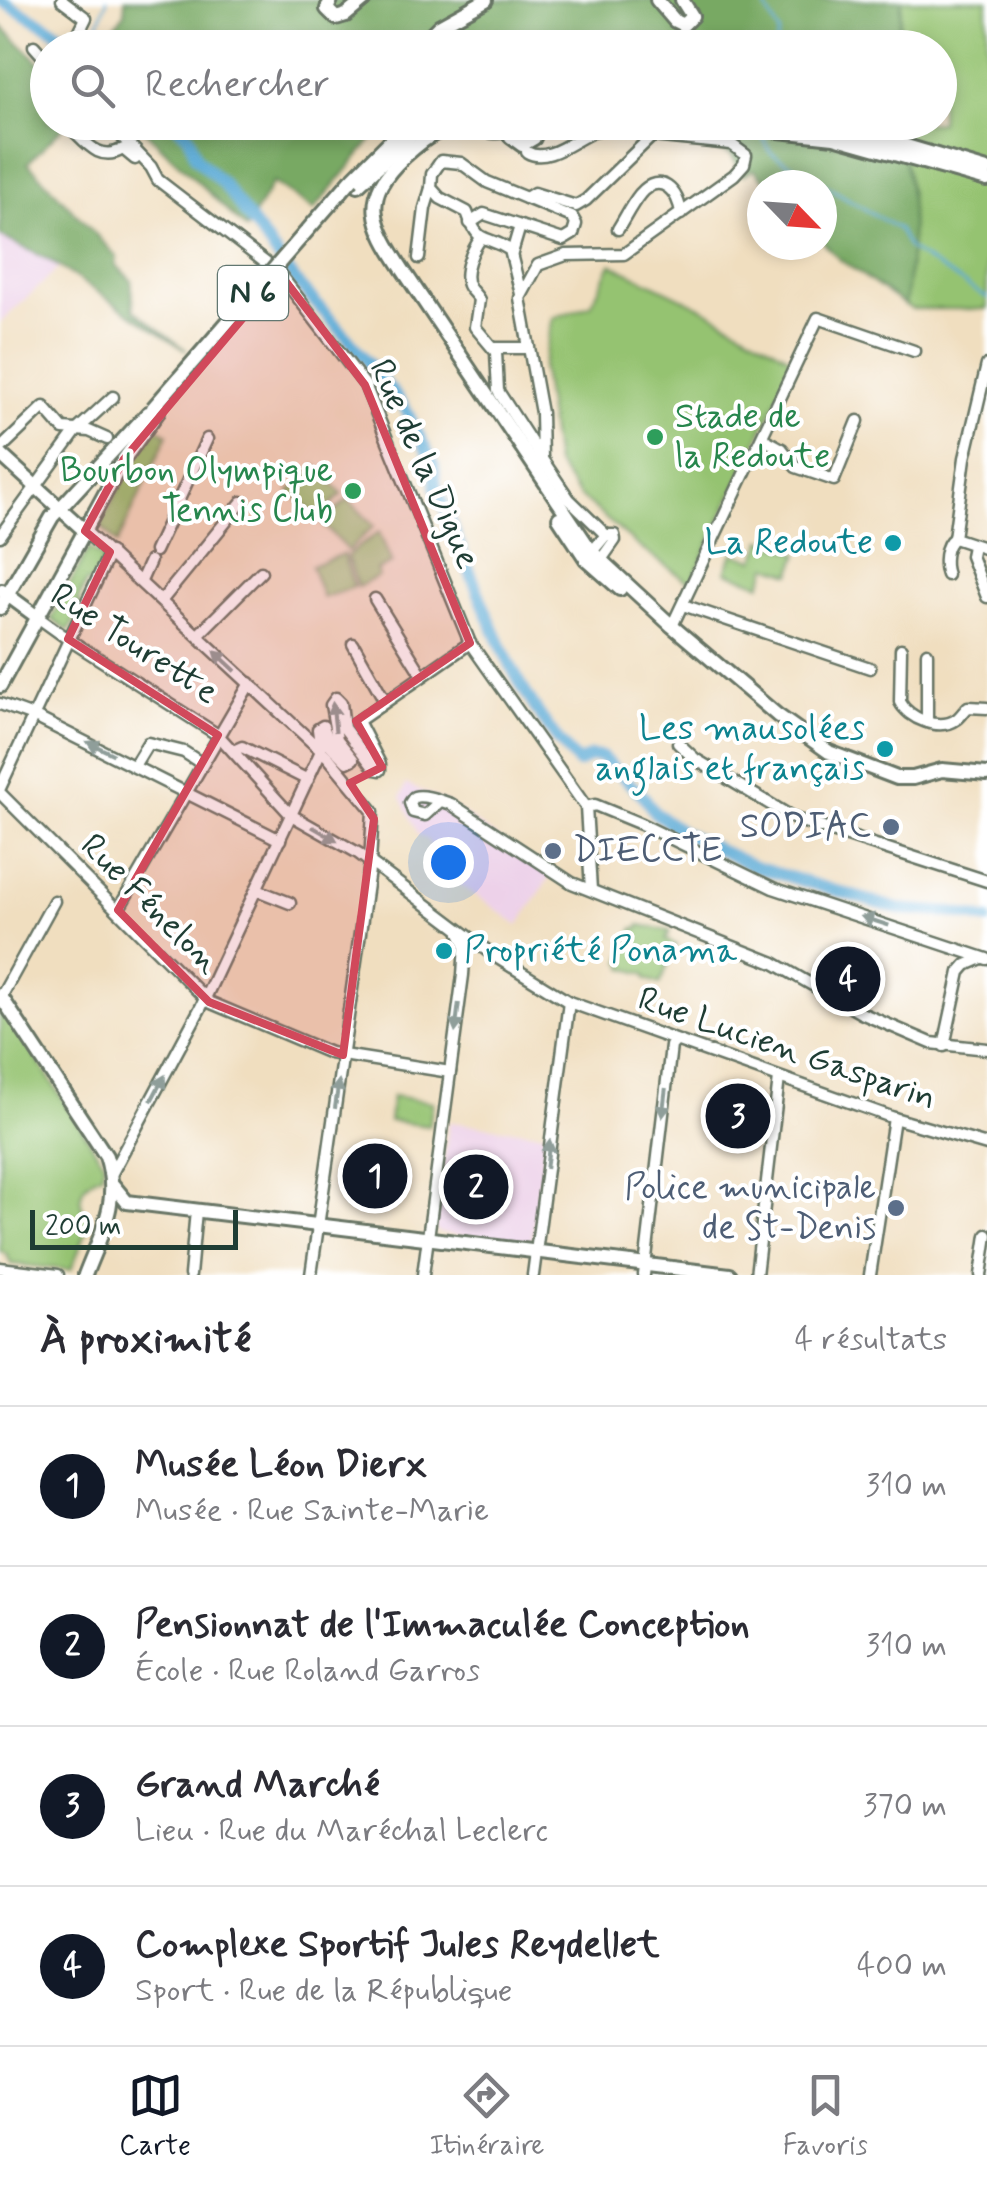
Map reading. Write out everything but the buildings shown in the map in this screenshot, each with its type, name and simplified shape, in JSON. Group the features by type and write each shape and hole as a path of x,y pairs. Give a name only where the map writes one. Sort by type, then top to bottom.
{"main road":[{"path":"331,0 328,9 336,18 364,0"},
{"path":"437,30 486,0"},
{"path":"656,0 683,25 692,16 682,0"},
{"name":"N 6","path":"0,608 3,592 59,508 156,410 393,140"},
{"path":"355,182 405,140"},
{"path":"426,140 381,182 374,210 381,236 593,560 652,604 670,624 777,715 828,752 897,778 942,770 987,774"},
{"path":"844,140 987,180"},
{"path":"886,140 987,170"},
{"name":"N 6","path":"0,686 132,446 156,410"},
{"path":"0,452 85,530"},
{"name":"Rue Tourette","path":"3,592 36,616"},
{"path":"0,996 106,1156 112,1179 126,1202"},
{"path":"84,1275 108,1217 112,1179"},
{"path":"108,1217 126,1202 536,1251 644,1270 730,1275"}],"street":[{"path":"62,0 85,16 81,30"},
{"path":"84,140 96,152 108,155 123,149 154,176"},
{"name":"Rue de la Digue","path":"125,140 154,176 279,273 357,372 470,643 586,806"},
{"path":"527,152 537,158 547,156 576,140"},
{"path":"526,198 534,194 570,206 582,204 648,140"},
{"path":"521,294 538,265 548,259 566,255 616,257 734,176 744,164 746,155 732,144 692,140"},
{"path":"419,258 434,168 445,159 460,163 504,190 572,218 575,230 563,240 484,214 470,223"},
{"path":"618,229 638,196 649,186 666,184 680,199 696,202"},
{"path":"431,188 440,198 467,212 473,232 512,253"},
{"path":"680,199 681,214"},
{"path":"520,226 512,253 541,412 542,458"},
{"path":"481,238 471,255 468,283 480,300 476,326 498,358 498,391 569,498 615,540 593,560"},
{"path":"670,624 683,605 818,318 914,351"},
{"path":"493,348 528,348"},
{"path":"946,575 965,458 987,368"},
{"path":"0,536 77,430 113,397"},
{"path":"0,452 44,407 63,429 107,439"},
{"path":"762,438 782,449 796,467 834,480 858,421"},
{"path":"141,581 208,438"},
{"path":"162,600 242,502"},
{"path":"85,530 328,757 373,811 312,1275"},
{"path":"954,538 987,549"},
{"path":"973,546 971,556 987,597"},
{"path":"0,791 110,552"},
{"path":"198,635 260,572"},
{"path":"375,599 422,675"},
{"path":"683,605 870,668"},
{"name":"Rue Tourette","path":"36,616 218,735 291,815 366,856 454,924"},
{"path":"112,1179 205,999 308,780 322,749 318,729 323,726 330,744 347,762 353,760 336,739 331,705 336,698 341,703 344,728 375,769 380,770 358,726 362,717 470,643"},
{"path":"353,644 386,700"},
{"path":"901,649 901,706 927,722 950,722 968,707 987,708"},
{"path":"927,653 927,722"},
{"path":"118,910 250,683"},
{"path":"0,704 186,790 280,840"},
{"path":"134,766 146,745 152,743 184,752 202,763"},
{"path":"678,743 695,759 795,819 987,881"},
{"name":"Rue Tourette","path":"233,751 242,747 308,780"},
{"name":"Rue Fénelon","path":"0,791 205,999 330,1053 450,1072"},
{"path":"438,803 447,802 462,810 559,876 774,962 865,1015 944,1046 987,1050"},
{"path":"590,890 586,806 595,806 641,824 772,888 985,958"},
{"path":"257,890 291,902"},
{"path":"0,996 54,902"},
{"path":"423,1275 463,975 464,941 454,924"},
{"name":"Rue Lucien Gasparin","path":"454,924 493,955 569,1002 894,1118 987,1145"},
{"path":"463,975 470,951 477,948 493,955"},
{"path":"944,1046 960,972 966,965 985,958"},
{"path":"532,1275 569,1002"},
{"path":"644,1270 671,1046 676,1041"},
{"path":"756,1275 779,1078"},
{"path":"870,1275 894,1118"},
{"path":"190,1275 196,1211"},
{"path":"981,1275 987,1234"},
{"path":"0,1268 58,1275"}],"highlighted area":[{"path":"280,274 365,385 470,643 356,721 382,767 350,783 374,819 343,1055 209,1002 118,910 218,735 68,639 110,552 85,531 124,459"}],"shaded area":[{"path":"0,200 61,266 0,323"},
{"path":"406,784 447,803 551,875 519,925 435,867 428,840 418,834 401,797"},
{"path":"449,1122 546,1133 531,1244 439,1233 435,1229"}],"green space":[{"path":"125,0 902,0 899,30 112,30 124,14"},
{"path":"902,0 987,0 987,309 912,309 905,305 911,214 904,160 896,140 957,140 957,30 899,30"},
{"path":"0,25 30,53 30,140 50,140 28,163 117,257 116,265 131,280 134,310 187,351 49,260 0,236"},
{"path":"154,140 372,140 314,210 273,182 246,229"},
{"path":"696,140 896,140 904,160 911,214 905,305 837,257 837,170 754,169 743,176 731,154"},
{"name":"Stade de la Redoute","path":"611,264 701,307 795,360 691,583 638,546 578,495 555,463 542,370 553,318 591,305"},
{"path":"157,428 168,434 117,544 100,525 138,451"},
{"path":"316,466 342,494 317,518 290,491"},
{"path":"348,499 374,526 348,551 322,523"},
{"path":"379,532 392,563 377,570 379,576 358,587 347,556"},
{"path":"763,540 799,554 791,574 768,566 761,584 726,572 733,553 755,560"},
{"path":"89,548 104,559 93,582 86,583 77,604 82,604 69,631 51,619"},
{"path":"343,554 354,587 323,598 311,566"},
{"path":"640,925 670,931 666,940 676,945 660,984 647,979 645,974 624,968 621,962 634,928"},
{"path":"0,1002 104,1163 102,1174 88,1182 82,1193 82,1206 91,1220 71,1270 11,1264 6,1253 0,1252"},
{"path":"392,1096 433,1102 429,1126 389,1121"}],"waterway":[{"path":"0,0 54,30"},
{"path":"96,30 107,0"},
{"path":"767,0 767,10 778,30"},
{"path":"190,140 196,158 224,185 299,285 404,406 434,465 436,487 511,666 552,732 578,763 591,756 602,757 645,798 654,812 682,832 755,867 898,909 955,913 987,920"},
{"path":"764,140 770,152 898,229 909,249 987,298"}],"place":[{"name":"Stade de la Redoute","path":"655,437"},
{"name":"Bourbon Olympique Tennis Club","path":"353,491"},
{"name":"La Redoute","path":"893,543"},
{"name":"Les mausolées anglais et français","path":"885,749"},
{"name":"SODIAC","path":"891,827"},
{"name":"DIECCTE","path":"553,851"},
{"name":"Propriété Ponama","path":"444,951"},
{"name":"Complexe Sportif Jules Reydellet","path":"848,979"},
{"name":"Grand Marché","path":"738,1116"},
{"name":"Musée Léon Dierx","path":"375,1176"},
{"name":"Pensionnat de l'Immaculée Conception","path":"476,1187"},
{"name":"Police municipale de St-Denis","path":"896,1208"}]}
